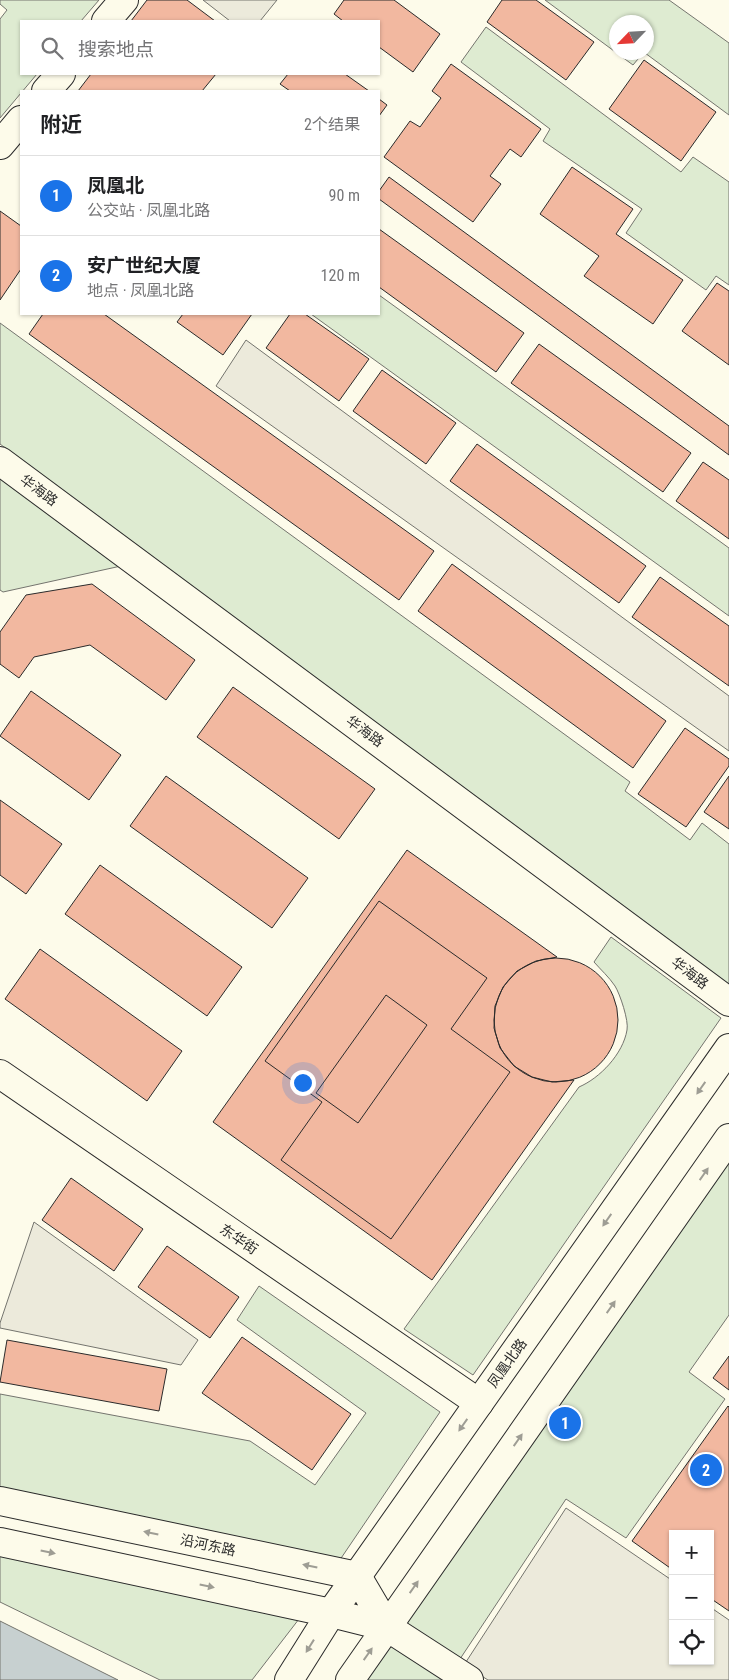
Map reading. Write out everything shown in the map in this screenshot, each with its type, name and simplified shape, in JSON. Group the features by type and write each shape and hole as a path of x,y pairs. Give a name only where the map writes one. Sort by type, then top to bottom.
{"street":[{"path":"107,20 124,0"},
{"path":"47,90 60,75"},
{"path":"0,145 20,121"},
{"name":"华海路","path":"0,461 729,1002"},
{"name":"凤凰北路","path":"289,1680 331,1613 729,1048"},
{"name":"东华街","path":"0,1074 479,1403"},
{"path":"350,1680 729,1138"},
{"name":"沿河东路","path":"0,1502 357,1576"},
{"path":"0,1542 331,1613 386,1627 469,1680"},
{"path":"357,1576 386,1627"}],"green space":[{"path":"0,0 99,0 82,20 20,20 20,75 36,75 24,90 20,90 20,94 0,118 0,19 7,10 0,4"},
{"path":"545,0 669,0 729,43 729,115 654,60 654,15 609,15 609,47"},
{"path":"486,27 681,172 693,157 729,182 729,285 716,276 706,290 626,233 642,209 543,141 550,129 461,62"},
{"path":"626,60 637,60 633,65"},
{"path":"380,296 729,548 729,616 312,315 380,315"},
{"path":"0,323 630,782 625,791 690,840 702,823 729,844 729,989 0,444"},
{"path":"0,478 121,566 3,592 0,590"},
{"path":"611,937 721,1018 473,1375 404,1329 579,1087 595,1078 621,1048 627,1030 624,1008 615,986 594,962"},
{"path":"729,1149 729,1315 689,1372 725,1399 626,1538 566,1499 458,1662 399,1622"},
{"path":"259,1286 440,1412 329,1576 0,1492 0,1394 250,1441 315,1485 366,1413 237,1320"},
{"path":"0,1533 309,1606 252,1680 160,1680 0,1602"},
{"path":"388,1636 455,1680 358,1680"}],"shaded area":[{"path":"203,0 277,0 261,20 229,20"},
{"path":"246,340 729,696 729,751 216,386"},
{"path":"34,1222 198,1340 181,1365 0,1328 0,1323"},
{"path":"566,1508 669,1578 669,1665 714,1665 714,1610 729,1620 729,1680 488,1680 464,1665"},
{"path":"0,1621 118,1680 0,1680"}],"building":[{"path":"147,0 187,0 214,20 132,20"},
{"path":"344,0 394,0 440,34 413,72 380,48 380,20 342,20 334,14"},
{"path":"502,0 536,0 594,42 566,80 487,22"},
{"path":"644,60 716,112 681,161 609,109"},
{"path":"451,64 541,129 521,157 510,149 490,176 501,184 473,222 384,157 410,121 420,127 441,98 432,91"},
{"path":"90,75 215,75 203,90 79,90"},
{"path":"287,75 346,75 368,90 289,90 280,84"},
{"path":"380,100 387,105 380,115"},
{"path":"572,167 633,209 616,234 683,280 653,324 584,276 599,256 540,214"},
{"path":"389,177 729,426 729,455 380,200 380,190"},
{"path":"0,211 20,225 20,270 0,300"},
{"path":"380,230 524,333 496,372 380,288"},
{"path":"717,283 729,291 729,365 682,331"},
{"path":"42,315 105,315 434,551 399,600 29,334"},
{"path":"182,315 251,315 223,355 177,322"},
{"path":"289,315 306,315 369,359 339,401 266,348"},
{"path":"539,344 691,453 663,492 511,383"},
{"path":"382,370 456,423 426,464 353,411"},
{"path":"477,444 646,566 619,603 450,481"},
{"path":"703,462 729,480 729,539 676,501"},
{"path":"452,564 666,721 633,768 418,611"},
{"path":"660,577 729,626 729,686 632,617"},
{"path":"92,584 195,660 166,700 90,645 34,657 19,678 0,664 0,632 26,595"},
{"path":"233,687 375,789 339,839 197,737"},
{"path":"31,691 121,755 89,800 0,736"},
{"path":"685,728 729,759 729,766 686,827 638,794"},
{"path":"166,776 308,878 272,928 130,826"},
{"path":"729,776 729,829 704,812"},
{"path":"0,800 62,844 26,894 0,875"},
{"path":"407,850 557,957 536,961 517,971 503,987 495,1006 494,1028 500,1048 514,1066 532,1077 552,1082 574,1080 432,1280 213,1122"},
{"path":"100,865 242,967 207,1016 65,914"},
{"path":"379,901 487,978 451,1029 510,1072 391,1239 281,1160 322,1102 265,1061"},
{"path":"40,949 182,1051 147,1101 5,999"},
{"path":"556,958 580,963 600,976 613,996 618,1020 613,1044 600,1064 580,1077 556,1082 532,1077 512,1064 499,1044 494,1020 499,996 512,976 532,963"},
{"path":"386,995 427,1025 358,1123 316,1093"},
{"path":"71,1178 143,1229 114,1271 42,1220"},
{"path":"167,1246 239,1297 210,1338 138,1287"},
{"path":"242,1337 351,1414 312,1470 202,1393"},
{"path":"7,1340 167,1369 159,1411 0,1382"},
{"path":"729,1356 729,1390 713,1378"},
{"path":"728,1406 729,1611 714,1601 714,1530 669,1530 669,1567 632,1541"}],"place":[{"name":"凤凰北","path":"565,1423"},
{"name":"安广世纪大厦","path":"706,1470"}]}
